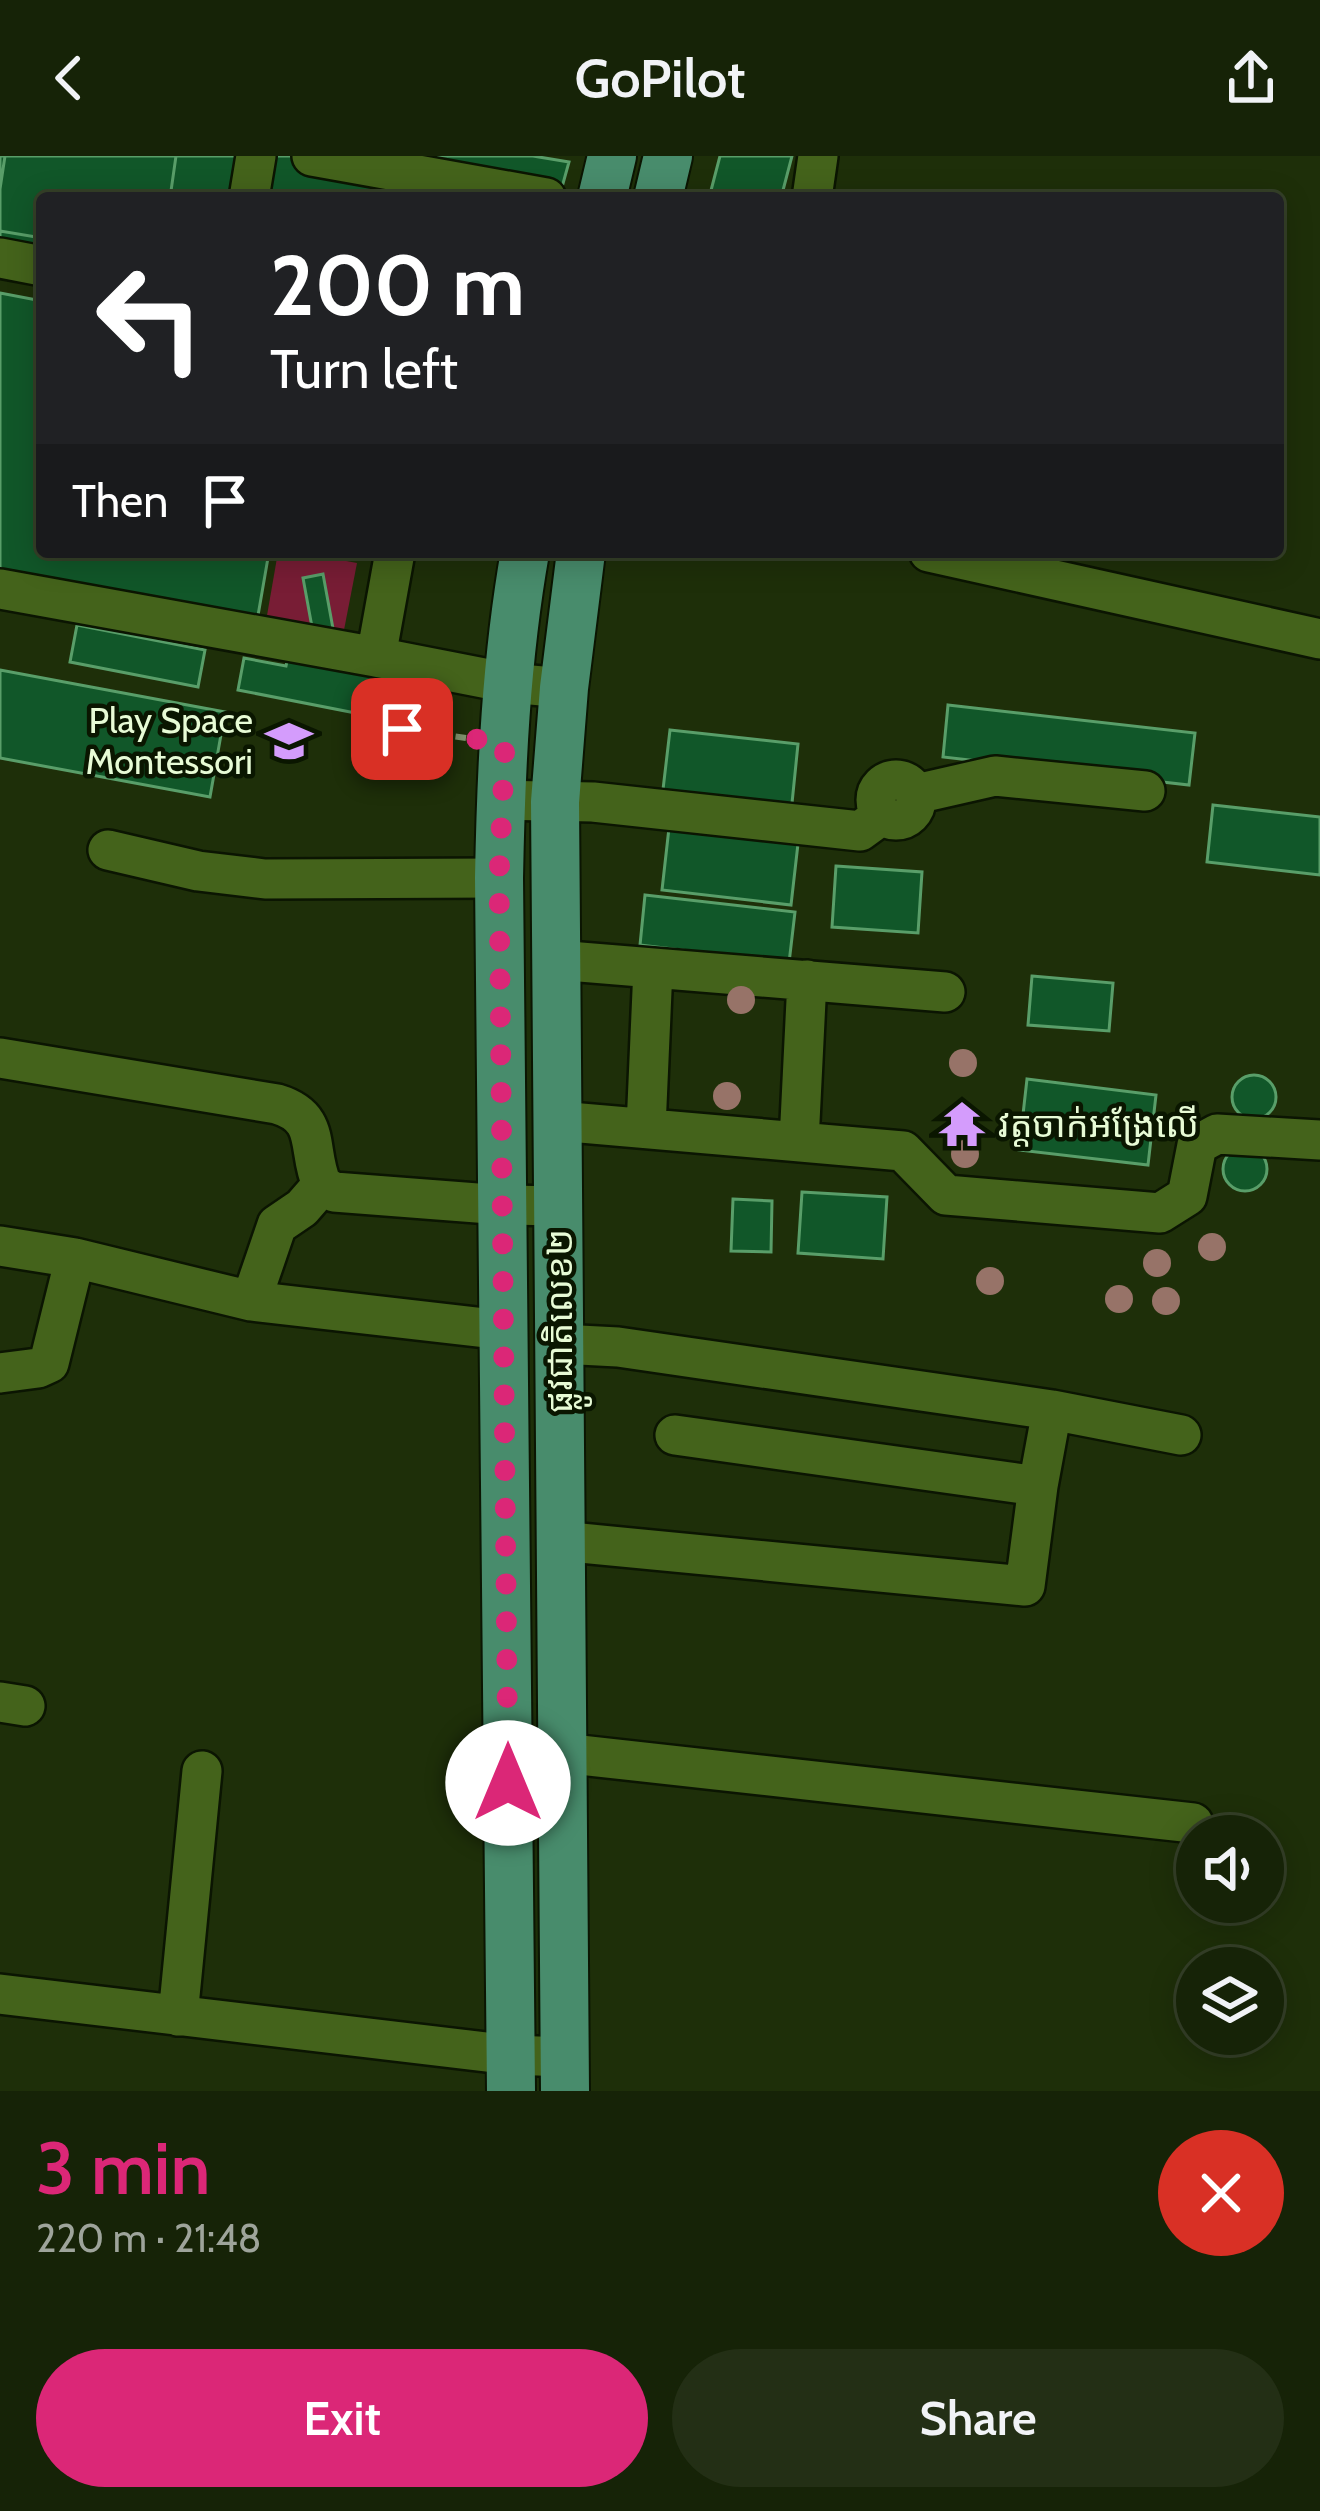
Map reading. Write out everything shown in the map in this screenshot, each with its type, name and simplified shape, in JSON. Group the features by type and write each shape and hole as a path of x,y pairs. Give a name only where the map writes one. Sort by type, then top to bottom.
{"main road":[{"path":"603,192 612,156"},
{"path":"659,192 668,156"},
{"name":"ផ្លូវជាតិលេខ២","path":"511,2073 499,878 509,683 524,558"},
{"name":"ផ្លូវជាតិលេខ២","path":"565,2074 555,802 580,558"}],"street":[{"path":"250,192 256,156"},
{"path":"312,156 513,192"},
{"path":"813,192 818,156"},
{"path":"0,258 36,265"},
{"path":"376,657 394,558"},
{"path":"955,558 1320,639"},
{"path":"0,589 509,683 564,688"},
{"path":"501,800 593,802 860,831 882,815 876,795 891,780 911,785 916,794 995,776 1145,791"},
{"path":"108,850 198,871 265,879 499,878"},
{"path":"556,960 945,992"},
{"path":"646,1127 653,968"},
{"path":"799,1142 807,980"},
{"path":"0,1058 295,1109 306,1122 322,1185 334,1192 559,1206"},
{"path":"558,1121 903,1151 946,1195 1160,1214 1187,1196 1197,1144 1216,1134 1320,1140"},
{"path":"251,1301 277,1225 302,1208 322,1185"},
{"path":"0,1246 75,1258 251,1301 503,1330"},
{"path":"0,1372 49,1363 75,1258"},
{"path":"560,1344 618,1347 1052,1410 1181,1435"},
{"path":"560,1541 1025,1586 1052,1410"},
{"path":"675,1435 1038,1486"},
{"path":"562,1753 1176,1821"},
{"path":"178,2016 202,1771"},
{"path":"0,1994 178,2016 511,2073 565,2074"}],"path":[{"path":"402,729 505,743"}],"shaded area":[{"path":"277,558 357,563 344,630 309,635 265,627"}],"building":[{"path":"0,156 533,156 569,162 561,192 36,192 36,250 0,244"},
{"path":"5,156 176,156 171,192 36,192 36,237 0,231"},
{"path":"720,156 792,156 783,192 711,192"},
{"path":"0,293 36,300 36,558 268,558 256,627 0,580"},
{"path":"323,574 334,634 314,638 303,578"},
{"path":"77,625 205,650 198,687 70,662"},
{"path":"288,657 399,680 391,720 238,690 244,658 286,666"},
{"path":"0,670 225,712 210,797 0,758"},
{"path":"948,705 1195,733 1189,785 943,757"},
{"path":"670,730 798,744 791,813 662,798"},
{"path":"1213,805 1320,817 1320,875 1207,862"},
{"path":"670,819 799,835 791,905 662,890"},
{"path":"836,866 922,872 918,933 832,927"},
{"path":"645,895 795,912 789,963 640,945"},
{"path":"1032,976 1113,983 1109,1031 1028,1025"},
{"path":"1254,1075 1269,1082 1276,1097 1269,1112 1254,1119 1239,1112 1232,1097 1239,1082"},
{"path":"1027,1079 1156,1095 1148,1165 1019,1150"},
{"path":"1245,1147 1260,1154 1267,1169 1260,1184 1245,1191 1230,1184 1223,1169 1230,1154"},
{"path":"802,1192 887,1197 883,1259 798,1253"},
{"path":"733,1199 772,1201 771,1252 731,1251"}],"place":[{"name":"Play Space Montessori","path":"289,741"},
{"name":"វត្តចាក់អង្រែលើ","path":"962,1124"}],"route":[{"path":"402,729 505,743 499,878 508,1783"}]}
